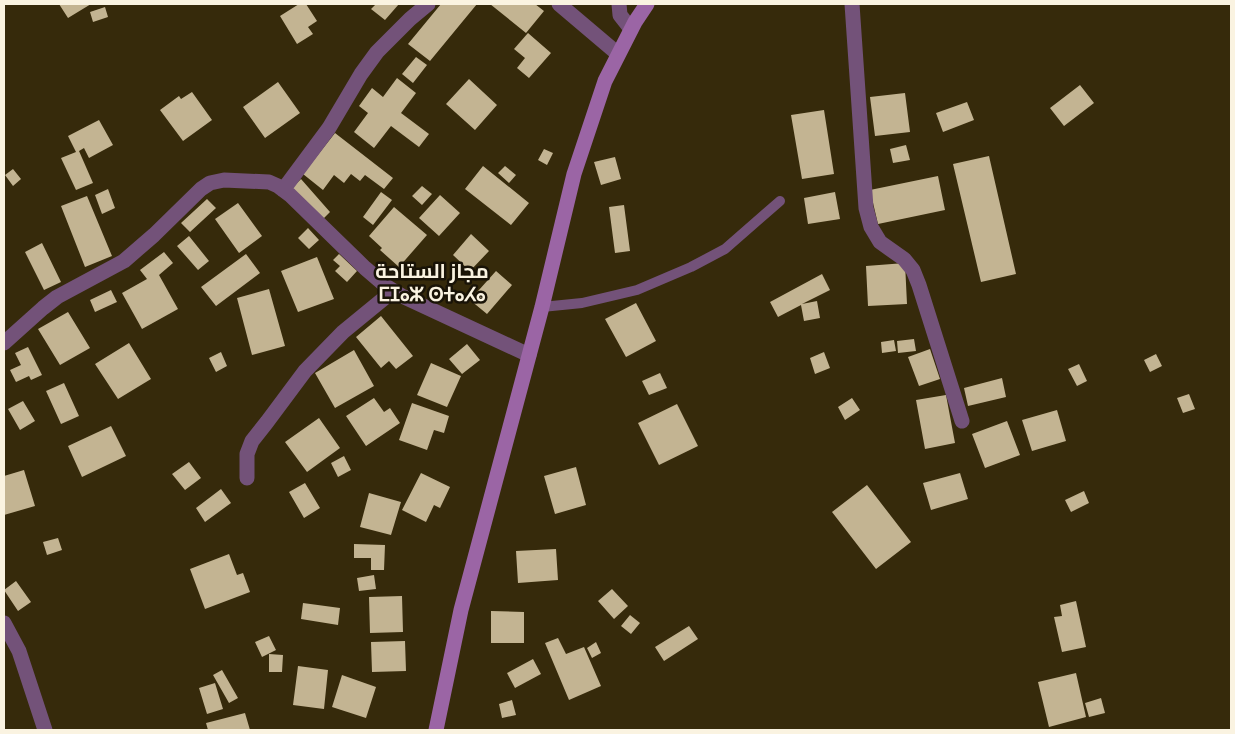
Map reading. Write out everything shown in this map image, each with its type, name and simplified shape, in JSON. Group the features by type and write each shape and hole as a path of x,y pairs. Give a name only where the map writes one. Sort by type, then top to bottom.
{"main road":[{"path":"436,730 461,610 542,307 574,174 605,81 631,29 647,4"}],"street":[{"path":"283,190 329,128 361,74 377,52 428,4"},
{"path":"559,4 618,54"},
{"path":"619,4 620,15 631,29"},
{"path":"852,4 866,208 871,227 880,242 904,259 913,270 962,421"},
{"path":"4,344 57,297 124,260 154,235 200,189 210,183 224,180 268,182 278,186 365,268 393,291 529,355"},
{"path":"247,478 247,454 252,441 305,371 343,332 393,291"},
{"path":"4,623 19,651 45,730"}],"lane":[{"path":"542,307 582,303 637,290 691,267 725,249 780,200"}],"building":[{"path":"59,4 91,4 68,18"},
{"path":"299,4 306,4 317,21 308,27 313,34 297,44 280,16"},
{"path":"376,4 399,4 385,20 371,9"},
{"path":"441,4 477,4 430,61 408,44"},
{"path":"490,4 535,4 544,11 526,33"},
{"path":"105,7 108,17 93,22 90,12"},
{"path":"528,33 551,53 529,78 517,68 525,58 514,49"},
{"path":"416,57 427,65 413,83 402,74"},
{"path":"397,78 416,93 401,113 429,134 419,147 391,126 374,148 354,132 368,113 359,106 372,88 383,97"},
{"path":"469,79 497,105 475,130 446,104"},
{"path":"278,82 300,113 265,138 243,107"},
{"path":"1080,85 1094,103 1064,126 1050,108"},
{"path":"192,92 212,120 183,141 160,110 179,96 181,99"},
{"path":"905,93 910,132 875,136 870,97"},
{"path":"967,102 974,120 943,132 936,113"},
{"path":"824,110 834,174 802,179 791,115"},
{"path":"99,120 113,145 89,158 84,148 79,151 93,183 76,190 61,158 76,152 68,136"},
{"path":"335,133 393,178 384,189 365,175 360,181 351,174 344,183 334,175 323,190 303,174"},
{"path":"906,145 910,160 893,163 890,149"},
{"path":"544,149 553,153 547,165 538,160"},
{"path":"989,156 1016,274 981,282 953,164"},
{"path":"615,157 621,179 601,185 594,162"},
{"path":"483,166 529,203 511,225 465,189"},
{"path":"505,166 516,175 509,183 498,173"},
{"path":"13,169 21,179 13,186 5,175"},
{"path":"938,176 945,210 878,224 870,190"},
{"path":"301,179 330,212 321,221 292,188"},
{"path":"422,186 432,194 422,205 412,196"},
{"path":"108,189 115,208 102,214 95,195"},
{"path":"381,192 392,200 373,225 363,217"},
{"path":"835,192 840,219 808,224 804,198"},
{"path":"440,195 460,213 439,236 419,218"},
{"path":"87,196 112,256 85,267 61,206"},
{"path":"207,199 216,208 190,232 181,223"},
{"path":"238,203 262,236 239,253 215,219"},
{"path":"624,205 630,251 615,253 609,207"},
{"path":"394,207 427,235 399,267 380,250 382,248 369,236"},
{"path":"308,228 319,240 309,249 298,238"},
{"path":"471,234 489,251 470,271 453,255"},
{"path":"189,236 209,261 198,270 177,246"},
{"path":"42,243 61,282 44,290 25,252"},
{"path":"164,252 173,263 159,275 178,309 142,329 122,293 147,279 140,270"},
{"path":"246,254 260,273 216,306 201,287"},
{"path":"339,254 357,271 347,282 335,271 340,266 333,260"},
{"path":"317,257 334,299 298,312 281,271"},
{"path":"905,263 907,304 868,306 866,266"},
{"path":"496,271 512,285 487,314 470,300"},
{"path":"822,274 830,290 802,304 817,301 820,318 804,321 801,305 778,317 770,302"},
{"path":"269,289 285,346 252,355 237,298"},
{"path":"111,290 117,302 95,312 90,300"},
{"path":"636,303 656,341 626,357 605,319"},
{"path":"68,312 90,348 60,365 38,329"},
{"path":"381,316 413,356 396,369 389,361 381,368 356,337"},
{"path":"914,339 916,351 898,353 897,341"},
{"path":"894,340 896,351 882,353 881,342"},
{"path":"129,343 151,379 118,399 95,364"},
{"path":"467,344 480,360 462,374 449,359"},
{"path":"28,347 42,375 31,380 29,376 16,382 10,370 21,365 15,353"},
{"path":"930,349 940,379 919,386 908,357"},
{"path":"354,350 374,386 335,408 315,373"},
{"path":"221,352 227,366 216,372 209,358"},
{"path":"824,352 830,368 815,374 810,358"},
{"path":"1156,354 1162,366 1150,372 1144,360"},
{"path":"431,363 461,376 447,407 417,395"},
{"path":"1079,364 1087,381 1077,386 1068,369"},
{"path":"660,373 667,388 649,395 642,381"},
{"path":"1002,378 1006,397 968,406 964,388"},
{"path":"64,383 79,416 61,424 46,391"},
{"path":"1189,394 1195,409 1183,413 1177,398"},
{"path":"946,395 955,443 925,449 916,400"},
{"path":"374,398 384,412 390,408 400,423 366,446 346,416"},
{"path":"852,398 860,410 845,420 838,407"},
{"path":"23,401 35,421 20,430 8,409"},
{"path":"412,403 449,416 444,433 434,430 427,450 399,440"},
{"path":"677,404 698,446 659,465 638,423"},
{"path":"1057,410 1066,441 1032,451 1022,420"},
{"path":"319,418 340,448 307,472 285,442"},
{"path":"1007,421 1020,455 985,468 972,434"},
{"path":"111,426 126,456 82,477 68,446"},
{"path":"344,456 351,470 338,477 331,463"},
{"path":"189,462 201,478 185,490 172,474"},
{"path":"576,467 586,505 555,514 544,476"},
{"path":"24,470 35,506 4,515 4,476"},
{"path":"421,473 450,487 440,508 434,505 426,522 402,510"},
{"path":"960,473 968,499 931,510 923,483"},
{"path":"305,483 320,508 304,518 289,492"},
{"path":"867,485 911,542 876,569 832,512"},
{"path":"221,489 231,503 205,522 196,508"},
{"path":"1084,491 1089,503 1071,512 1065,500"},
{"path":"369,493 401,502 391,535 360,527"},
{"path":"58,538 62,550 47,555 43,542"},
{"path":"354,544 385,545 384,570 371,570 371,558 354,558"},
{"path":"556,549 558,580 518,583 516,551"},
{"path":"229,554 237,575 243,573 250,592 205,609 190,569"},
{"path":"374,575 376,589 359,591 357,578"},
{"path":"16,581 31,602 18,611 4,590"},
{"path":"612,589 628,606 614,619 598,601"},
{"path":"402,596 403,632 370,633 369,597"},
{"path":"1076,601 1086,647 1062,652 1054,617 1062,616 1060,605"},
{"path":"303,603 340,608 338,625 301,619"},
{"path":"491,611 524,612 524,643 491,643"},
{"path":"630,615 640,623 631,634 621,626"},
{"path":"689,626 698,639 664,661 655,647"},
{"path":"269,636 276,650 262,657 255,642"},
{"path":"558,638 566,654 584,647 601,686 569,700 545,643"},
{"path":"405,641 406,671 372,672 371,642"},
{"path":"596,642 601,653 592,658 587,648"},
{"path":"269,654 283,655 282,672 269,672"},
{"path":"533,659 541,674 515,688 507,673"},
{"path":"298,666 328,670 324,709 293,705"},
{"path":"222,670 238,698 229,703 213,675"},
{"path":"1076,673 1086,717 1049,727 1038,682"},
{"path":"342,675 376,687 366,718 332,707"},
{"path":"215,683 223,709 207,714 199,688"},
{"path":"1101,698 1105,713 1089,717 1085,703"},
{"path":"512,700 516,715 502,718 499,704"},
{"path":"245,713 250,730 208,730 206,723"}],"district":[{"name":"مجاز الستاحة ⵎⵊⴰⵣ ⵙⵜⴰⵃⴰ","path":"432,282"}]}
